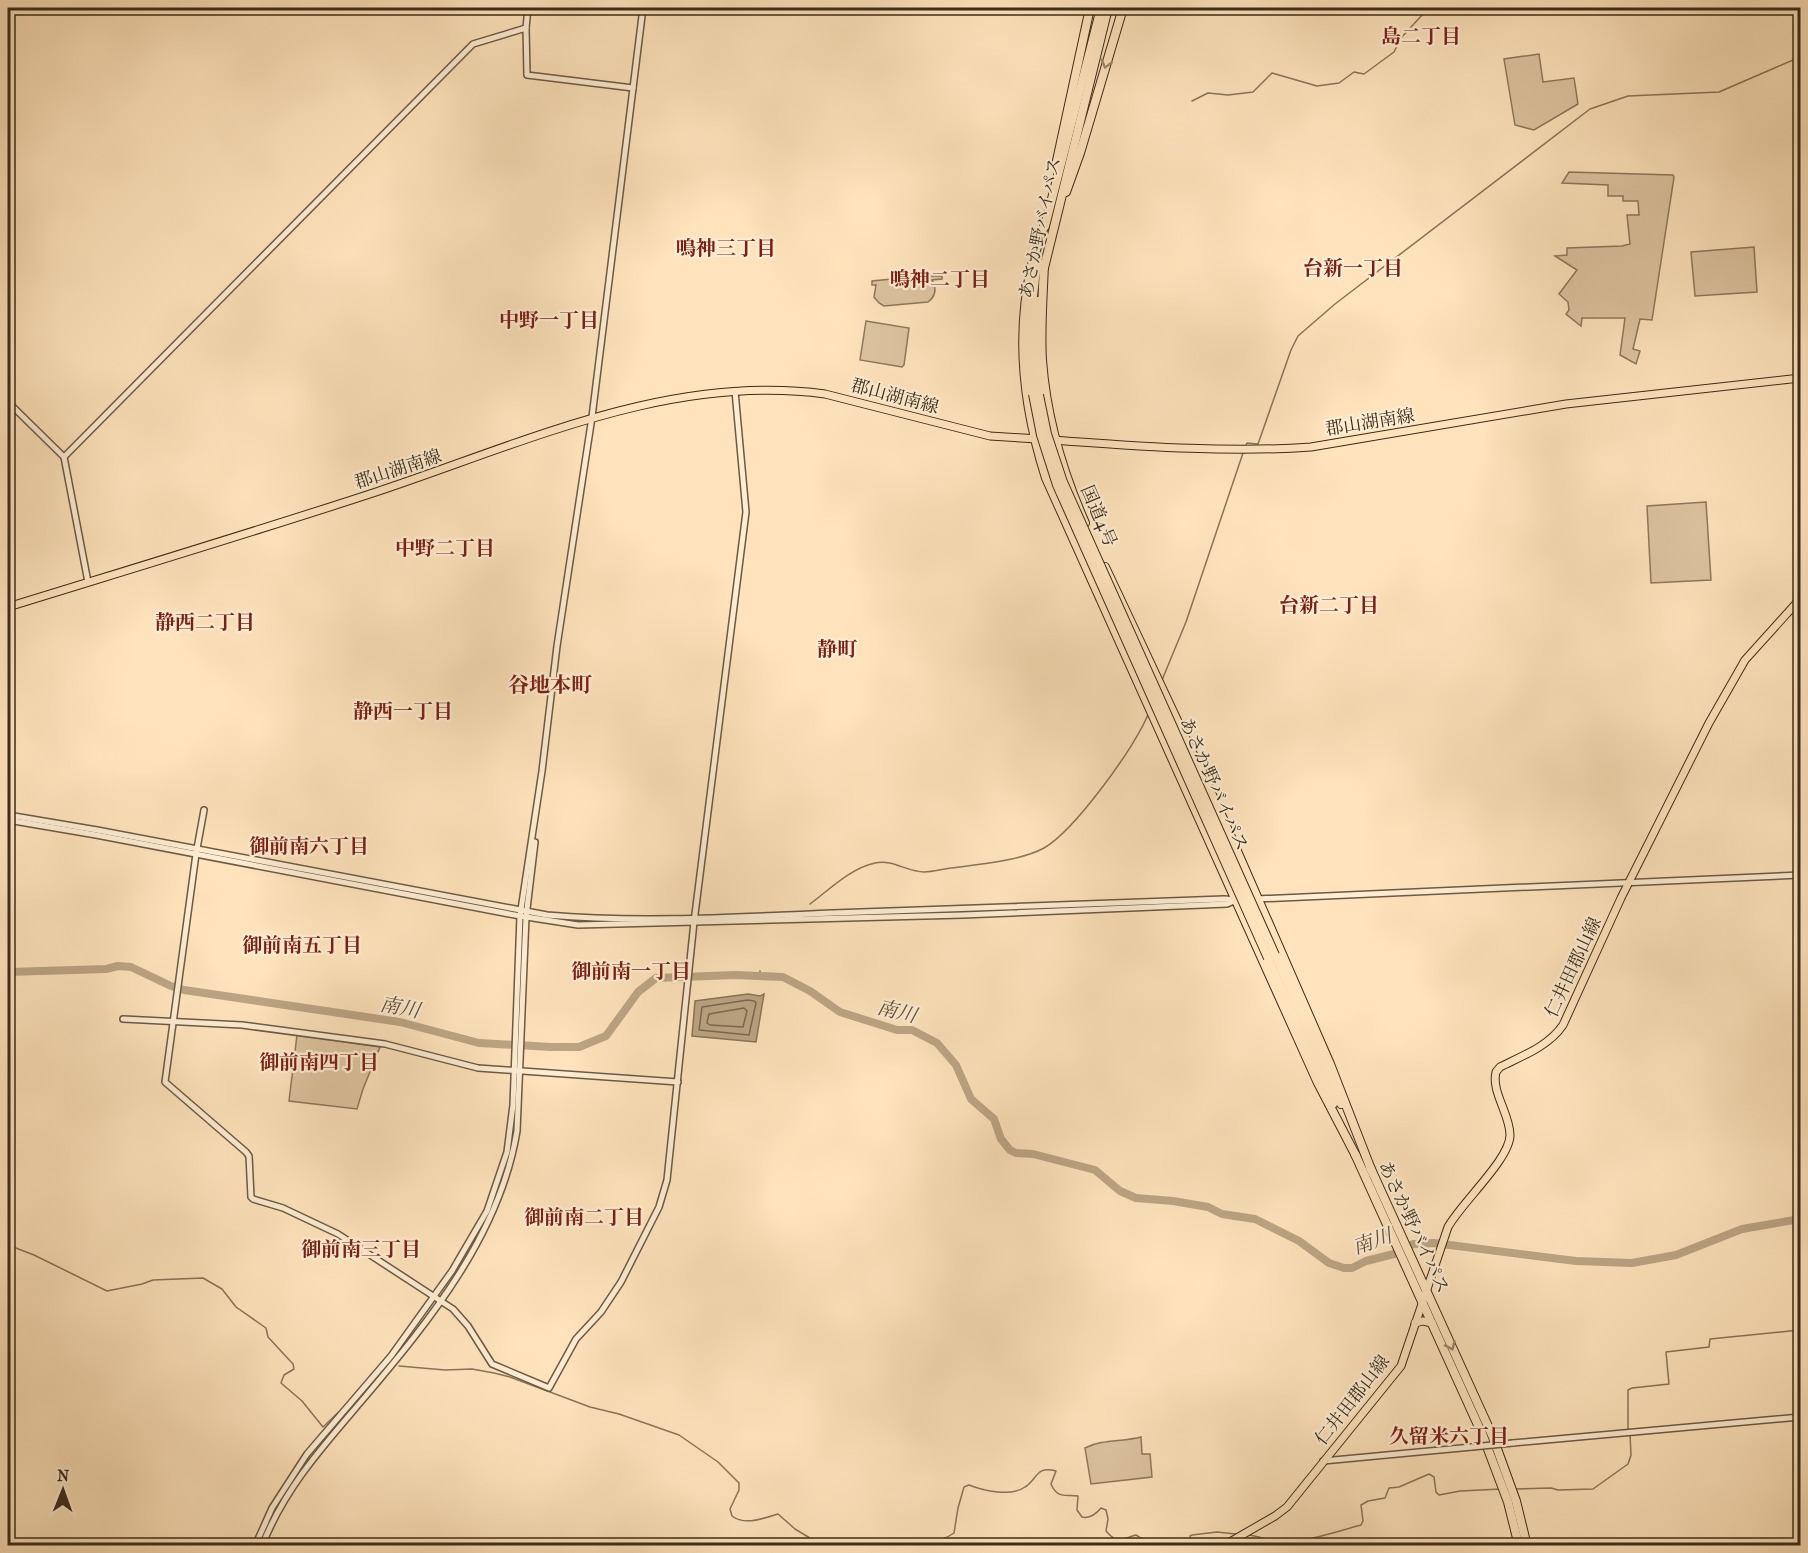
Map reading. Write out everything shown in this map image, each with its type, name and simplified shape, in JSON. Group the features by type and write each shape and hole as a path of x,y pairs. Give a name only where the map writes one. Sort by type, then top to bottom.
{"highway":[{"path":"1049,208 1069,99 1090,8"},
{"name":"あさか野バイパス","path":"1101,8 1049,208 1030,313 1029,350 1041,435 1057,485 1372,1172 1397,1237"},
{"name":"あさか野バイパス","path":"1036,394 1036,332 1044,263 1108,8"},
{"path":"1050,238 1080,153 1123,8"},
{"path":"1046,221 1032,262 1024,319 1024,382 1034,438 1046,478 1318,1083 1356,1156"},
{"name":"国道4号","path":"1044,263 1042,358 1047,403 1060,458 1080,511 1220,812 1257,899"},
{"path":"1257,899 1330,1064 1372,1172"},
{"name":"あさか野バイパス","path":"1271,956 1356,1156 1406,1255 1426,1288 1492,1435 1516,1501 1527,1545"},
{"name":"あさか野バイパス","path":"1406,1255 1422,1300 1483,1436 1508,1502 1519,1545"}],"main road":[{"name":"郡山湖南線","path":"8,607 314,512 592,417 635,407 735,392 768,390 825,394 990,435 1056,440 1282,449 1311,447 1566,404 1800,378"},
{"name":"仁井田郡山線","path":"1223,1545 1283,1511 1398,1370 1444,1236 1461,1206 1502,1157 1508,1144 1509,1128 1495,1083 1496,1072 1500,1067 1557,1035 1691,756 1738,671 1761,641 1800,599"},
{"path":"1415,1323 1423,1321 1432,1323"}],"street":[{"path":"528,8 526,75 633,87"},
{"path":"255,1545 272,1508 307,1454 392,1356 472,1253 503,1189 513,1153 517,1131 515,1040 524,914 559,635 592,417 643,8"},
{"path":"64,457 473,44 526,28"},
{"path":"204,810 196,851 165,1082 246,1152 249,1156 251,1197 253,1199 283,1208 338,1234 453,1309 461,1317 492,1364 549,1388 576,1339 611,1300 660,1207 668,1169 689,968 746,512 735,392"},
{"path":"8,402 64,457 88,582"},
{"path":"8,815 97,830 524,914 615,919 1144,909 1227,904 1236,900 1800,875"},
{"path":"8,820 196,851"},
{"path":"517,1071 522,1036 524,914"},
{"path":"123,1018 242,1025 385,1044 478,1068 678,1082"},
{"path":"262,1545 278,1511 306,1467 396,1360 437,1299"},
{"path":"1323,1461 1800,1417"}],"shaded area":[{"path":"1539,54 1543,82 1574,78 1578,104 1534,130 1515,125 1504,59"},
{"path":"1569,172 1673,175 1674,177 1652,320 1640,319 1633,349 1640,351 1636,364 1620,355 1625,318 1582,318 1581,326 1566,314 1569,310 1568,302 1559,294 1577,270 1555,256 1567,255 1567,248 1630,244 1627,215 1639,215 1638,201 1623,201 1623,196 1608,196 1608,185 1562,183"},
{"path":"1754,247 1757,292 1695,296 1691,252"},
{"path":"942,276 942,279 932,280 935,292 928,302 884,306 874,297 876,285 872,285 872,281"},
{"path":"866,321 909,328 902,367 860,360"},
{"path":"1706,502 1711,580 1651,583 1647,506"},
{"path":"297,1035 380,1047 357,1109 289,1101"},
{"path":"1141,1437 1142,1454 1150,1454 1152,1477 1091,1484 1085,1448 1098,1443"}],"water":[{"path":"748,994 760,996 764,994 756,1042 692,1036 695,1001"}],"waterway":[{"path":"1192,101 1208,93 1228,95 1253,92 1272,73 1317,86 1339,83 1354,72 1364,74 1394,52 1401,38 1423,14 1433,8"},
{"path":"1246,445 1247,443 1258,444 1298,336 1335,304 1590,109 1628,96 1719,92 1800,57"},
{"path":"1162,680 1186,622 1243,453"},
{"path":"810,904 849,874 875,863 888,863 927,872 1011,859 1044,848 1057,839 1103,786 1132,745 1149,712"},
{"name":"南川","path":"8,972 131,967 184,990 400,1022 479,1043 551,1047 579,1047 606,1036 638,992 656,978 735,975 783,977 810,991 840,1012 897,1030 912,1030 937,1043 956,1065 971,1099 994,1119 1001,1139 1010,1150 1095,1170 1120,1191 1136,1198 1208,1207 1222,1214 1255,1219 1299,1241 1329,1263 1344,1268 1352,1268 1366,1261 1394,1254 1413,1244 1434,1243 1576,1261 1632,1263 1676,1255 1742,1229 1800,1219"},
{"path":"8,1245 34,1255 107,1291 153,1280 203,1278 222,1289 236,1307 266,1328 268,1337 293,1364 294,1369 284,1375 281,1383 302,1401 323,1427 348,1403"},
{"path":"1628,1431 1628,1390 1669,1384 1666,1352 1709,1347 1710,1339 1800,1330"},
{"path":"399,1366 445,1370 472,1369 494,1373 679,1435 718,1462 739,1483 739,1490 730,1509 732,1516 749,1521 778,1514 795,1529 823,1546"},
{"path":"1514,1489 1593,1489 1628,1464 1631,1455 1630,1435"},
{"path":"861,1546 884,1540 925,1542 945,1538 954,1533 964,1487 969,1485 990,1491 1012,1492 1025,1487 1044,1470 1056,1471 1051,1484 1056,1492 1078,1496 1077,1510 1082,1517 1093,1516 1101,1508 1106,1510 1108,1519 1106,1531 1114,1538 1123,1539 1136,1535 1151,1543 1167,1540 1183,1545 1191,1544 1190,1536 1192,1535 1217,1532 1236,1534"},
{"path":"1247,1535 1284,1542 1318,1537 1361,1525 1363,1521 1361,1505 1368,1501 1385,1498 1389,1488 1399,1487 1429,1474 1434,1477 1436,1492 1439,1495 1460,1491 1501,1489"}],"district":[{"name":"島二丁目","path":"1421,36"},
{"name":"鳴神三丁目","path":"726,248"},
{"name":"台新一丁目","path":"1353,268"},
{"name":"鳴神二丁目","path":"940,279"},
{"name":"中野一丁目","path":"549,320"},
{"name":"中野二丁目","path":"445,548"},
{"name":"台新二丁目","path":"1329,605"},
{"name":"静西二丁目","path":"205,622"},
{"name":"静町","path":"837,649"},
{"name":"谷地本町","path":"550,685"},
{"name":"静西一丁目","path":"403,711"},
{"name":"御前南六丁目","path":"309,846"},
{"name":"御前南五丁目","path":"302,945"},
{"name":"御前南一丁目","path":"631,971"},
{"name":"御前南四丁目","path":"319,1062"},
{"name":"御前南二丁目","path":"584,1217"},
{"name":"御前南三丁目","path":"361,1249"},
{"name":"久留米六丁目","path":"1449,1436"}]}
